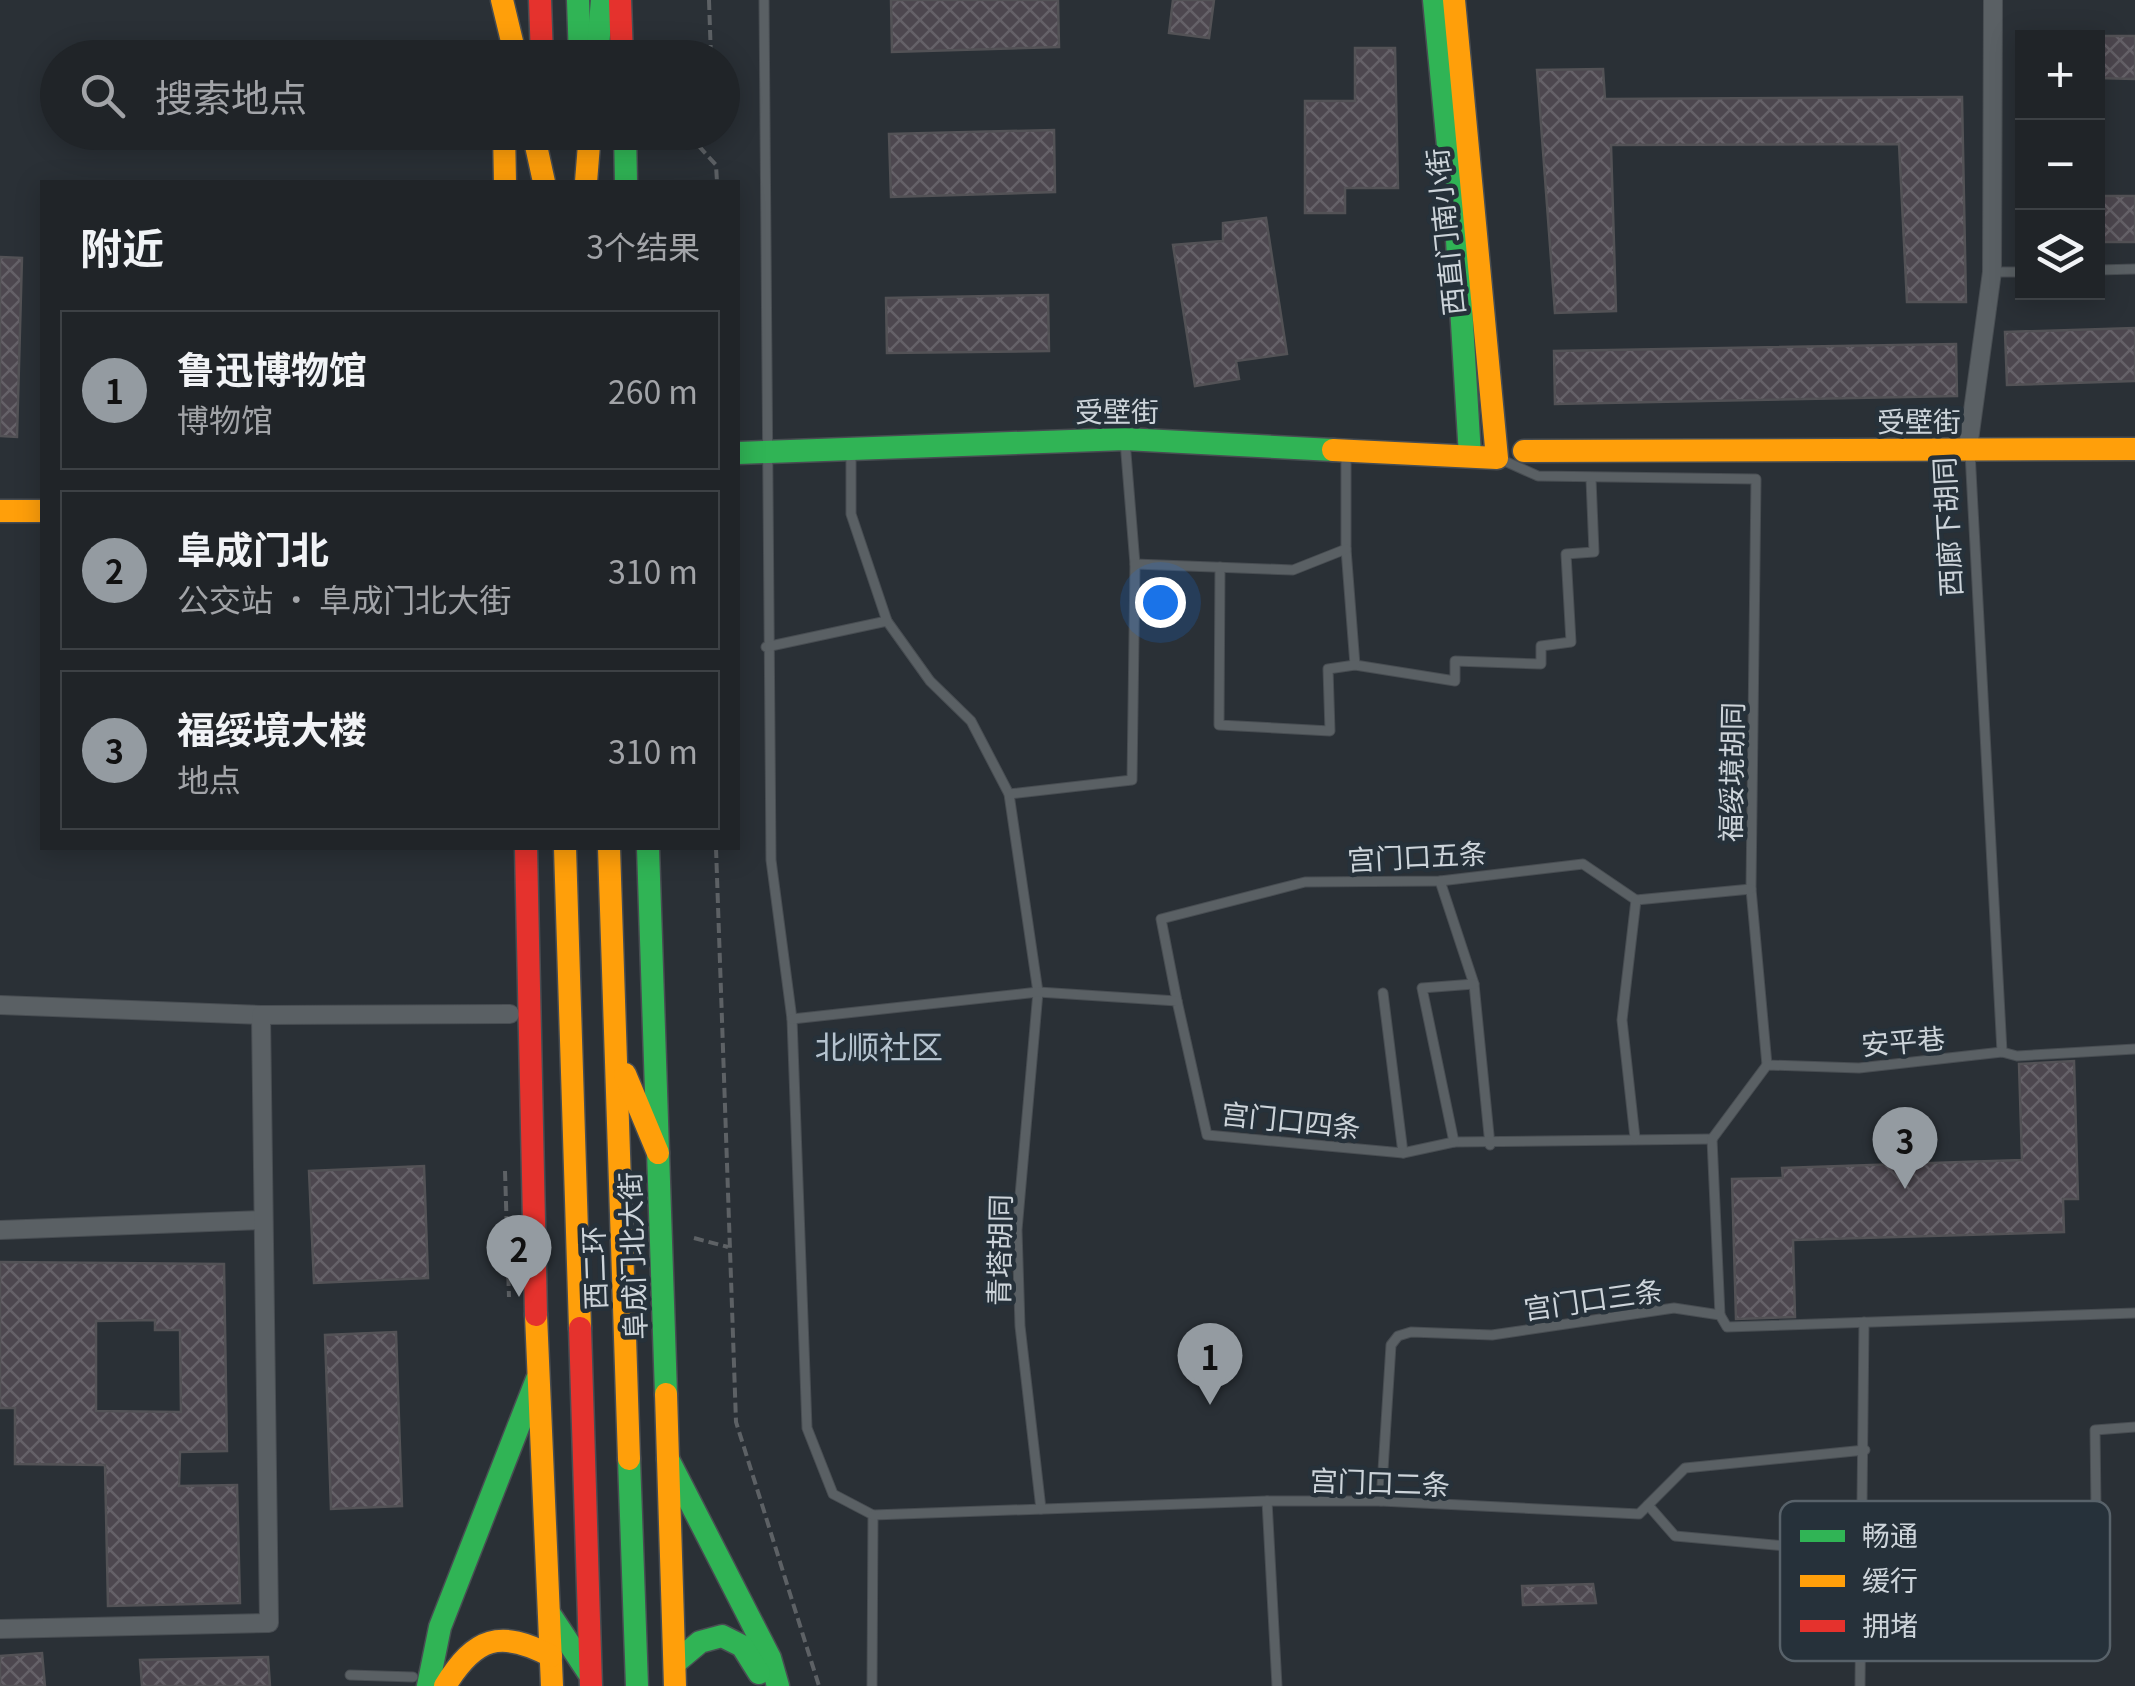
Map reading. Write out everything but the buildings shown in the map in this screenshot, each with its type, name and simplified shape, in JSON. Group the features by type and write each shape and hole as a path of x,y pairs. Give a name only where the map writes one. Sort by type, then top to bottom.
{"main road":[{"path":"501,0 502,40"},
{"path":"501,0 511,40"},
{"path":"540,0 541,40"},
{"path":"578,0 579,40"},
{"path":"599,40 602,0"},
{"path":"620,0 621,40"},
{"name":"西直门南小街","path":"1434,0 1456,240 1470,456"},
{"name":"西直门南小街","path":"1454,0 1497,458"},
{"path":"504,150 505,180"},
{"path":"538,150 545,180"},
{"path":"546,150 546,180"},
{"path":"583,150 585,180"},
{"path":"585,180 588,150"},
{"path":"625,150 626,180"},
{"name":"受壁街","path":"740,453 1125,439 1346,447 1497,458"},
{"name":"受壁街","path":"1524,451 2135,449"},
{"path":"0,511 40,511"},
{"path":"526,850 538,1379 552,1686"},
{"name":"西二环","path":"566,850 590,1680"},
{"name":"西二环","path":"609,850 637,1686"},
{"name":"阜成门北大街","path":"648,850 675,1674"},
{"path":"617,1056 658,1153"},
{"path":"420,1681 428,1670 440,1627 512,1455 538,1379"},
{"path":"668,1459 770,1658 778,1686"},
{"path":"549,1613 590,1680"},
{"path":"675,1674 698,1640 725,1636 748,1649 764,1686"},
{"path":"445,1686 459,1659 488,1639 524,1640 551,1656"}],"street":[{"name":"西廊下胡同","path":"1969,440 1992,272 1993,0"},
{"path":"0,1004 261,1014 510,1014"},
{"path":"0,1629 270,1623 261,1014"},
{"path":"0,1230 264,1220"}],"lane":[{"path":"764,0 770,451 766,647 771,860 792,1018 807,1428 833,1494 874,1515 872,1686"},
{"path":"2105,270 2135,269"},
{"path":"1992,272 2015,272"},
{"path":"1009,794 1132,780 1135,564 1125,439"},
{"name":"西廊下胡同","path":"1969,440 2002,1052"},
{"name":"青塔胡同","path":"851,447 851,514 886,622 930,681 971,721 1009,794 1038,992 1017,1230 1020,1326 1040,1508"},
{"path":"1346,447 1346,549 1355,666"},
{"path":"1220,567 1219,725 1330,731 1328,668 1355,666 1455,682 1455,662 1541,664 1541,646 1571,642 1566,554 1594,552 1591,478 1538,476 1497,458"},
{"name":"福绥境胡同","path":"1591,478 1756,479 1751,889 1767,1065"},
{"path":"1135,564 1293,570 1346,549"},
{"path":"766,647 886,622"},
{"name":"宫门口五条","path":"1177,1001 1161,920 1306,882 1440,882 1583,864 1636,900"},
{"path":"1440,882 1474,984 1490,1144"},
{"path":"1635,1138 1622,1020 1636,900 1751,889"},
{"path":"1454,1142 1422,988 1474,984"},
{"path":"792,1018 1038,992 1177,1001"},
{"path":"1382,992 1403,1153"},
{"name":"宫门口四条","path":"1177,1001 1207,1135 1403,1153 1454,1142 1712,1139"},
{"name":"安平巷","path":"1767,1065 1858,1068 2002,1052 2017,1056 2135,1049"},
{"path":"1720,1315 1712,1139 1767,1065"},
{"name":"宫门口三条","path":"1381,1501 1391,1345 1398,1336 1411,1332 1492,1334 1674,1308 1720,1315 1727,1327 2135,1312"},
{"path":"1864,1322 1864,1501"},
{"path":"2096,1501 2095,1430 2135,1428"},
{"path":"1780,1545 1674,1536 1648,1505 1685,1468 1865,1450"},
{"path":"1266,1501 1277,1686"},
{"name":"宫门口二条","path":"874,1515 1266,1501 1381,1501 1639,1514 1648,1505"},
{"path":"1860,1661 1860,1686"},
{"path":"350,1675 420,1681"}],"path":[{"path":"709,0 710,40"},
{"path":"702,150 716,165 717,180"},
{"path":"716,850 736,1422 819,1686"},
{"path":"505,1171 509,1296"},
{"path":"694,1238 730,1248"}],"traffic: fast":[{"path":"578,0 579,40"},
{"path":"599,40 602,0"},
{"path":"1434,0 1457,240 1470,456"},
{"path":"625,150 626,180"},
{"path":"740,453 1125,439 1333,450"},
{"path":"648,850 666,1394"},
{"path":"428,1686 440,1627 537,1379"},
{"path":"629,1459 637,1686"},
{"path":"668,1459 770,1658 778,1686"},
{"path":"549,1613 588,1672"},
{"path":"675,1663 700,1642 722,1636 742,1646 759,1673"}],"traffic: slow":[{"path":"502,0 512,40"},
{"path":"1333,450 1497,458 1454,0"},
{"path":"504,150 505,180"},
{"path":"537,150 544,180"},
{"path":"586,180 589,150"},
{"path":"1524,451 2135,449"},
{"path":"0,511 40,511"},
{"path":"565,850 580,1328"},
{"path":"609,850 629,1459"},
{"path":"625,1074 658,1153"},
{"path":"536,1315 552,1686"},
{"path":"666,1394 675,1686"},
{"path":"445,1686 467,1657 490,1642 517,1642 551,1656"}],"traffic: jam":[{"path":"540,0 541,40"},
{"path":"620,0 621,40"},
{"path":"526,850 536,1315"},
{"path":"580,1328 591,1686"}],"place":[{"name":"福绥境大楼","path":"1905,1189"},
{"name":"阜成门北","path":"519,1297"},
{"name":"鲁迅博物馆","path":"1210,1405"}],"district":[{"name":"北顺社区","path":"879,1045"}]}
